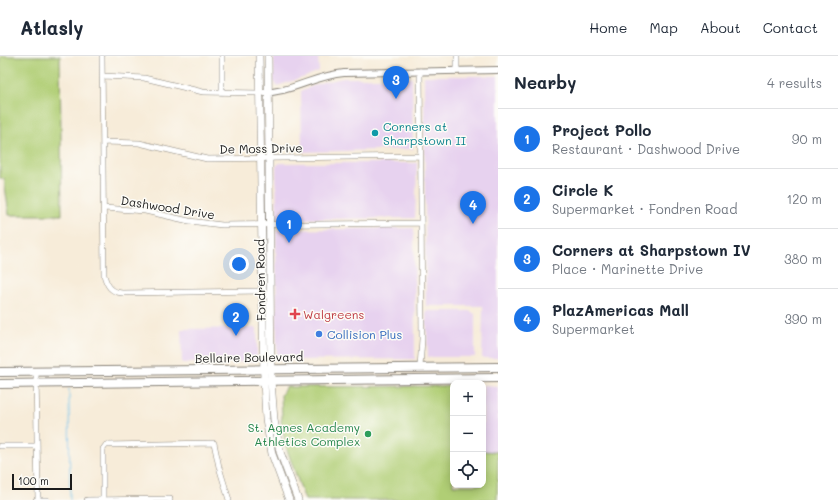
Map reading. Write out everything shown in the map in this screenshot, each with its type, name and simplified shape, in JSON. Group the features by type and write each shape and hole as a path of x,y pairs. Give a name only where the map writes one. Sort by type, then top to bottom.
{"main road":[{"name":"Fondren Road","path":"259,56 263,291 268,368"},
{"name":"Fondren Road","path":"268,56 271,292 266,419 272,454 289,500"},
{"name":"Bellaire Boulevard","path":"0,372 458,366 498,367"},
{"path":"430,379 436,373 452,370 458,366"},
{"path":"380,380 390,376 415,374 420,371 420,367"},
{"path":"147,383 157,379 177,378 183,374 185,370"},
{"path":"103,371 104,383"},
{"name":"Bellaire Boulevard","path":"0,384 498,378"},
{"name":"Fondren Road","path":"267,381 280,452 298,500"},
{"path":"272,454 280,452"}],"street":[{"path":"102,56 104,142 104,276 110,288 118,292 271,292"},
{"path":"222,56 222,93"},
{"path":"457,56 457,71"},
{"path":"103,76 144,78 194,91 222,93 268,93 289,90 316,78 338,73 498,70"},
{"path":"420,71 422,339 420,367"},
{"name":"De Moss Drive","path":"104,142 139,144 207,159 420,156"},
{"name":"Dashwood Drive","path":"104,208 145,211 210,224 270,225 420,223"},
{"path":"36,372 36,500 47,500"},
{"path":"103,500 103,449 106,445 214,443 219,467 229,500"},
{"path":"0,446 36,446"},
{"path":"87,500 170,499"}],"shaded area":[{"path":"274,56 318,56 319,71 277,86 274,82"},
{"path":"424,76 498,76 498,358 482,358 483,306 426,306"},
{"path":"344,78 412,78 413,149 302,152 301,91 323,82"},
{"path":"280,163 417,163 415,218 278,219 276,166"},
{"path":"414,228 415,359 281,360 277,358 276,231"},
{"path":"426,311 469,311 475,314 475,357 428,357"},
{"path":"257,328 257,358 253,362 182,363 181,329"},
{"path":"486,385 498,386 498,452 486,451"}],"green space":[{"path":"60,56 62,215 9,215 4,179 0,178 0,57"},
{"name":"St. Agnes Academy Athletics Complex","path":"450,386 450,488 486,488 486,451 498,452 497,500 305,500 286,447 281,421 281,395 286,387"}],"waterway":[{"path":"69,389 70,500"}],"place":[{"name":"Corners at Sharpstown IV","path":"396,99"},
{"name":"Corners at Sharpstown II","path":"375,133"},
{"name":"PlazAmericas Mall","path":"473,224"},
{"name":"Project Pollo","path":"289,243"},
{"name":"Walgreens","path":"295,314"},
{"name":"Collision Plus","path":"319,334"},
{"name":"Circle K","path":"236,336"},
{"name":"St. Agnes Academy Athletics Complex","path":"368,434"}]}
